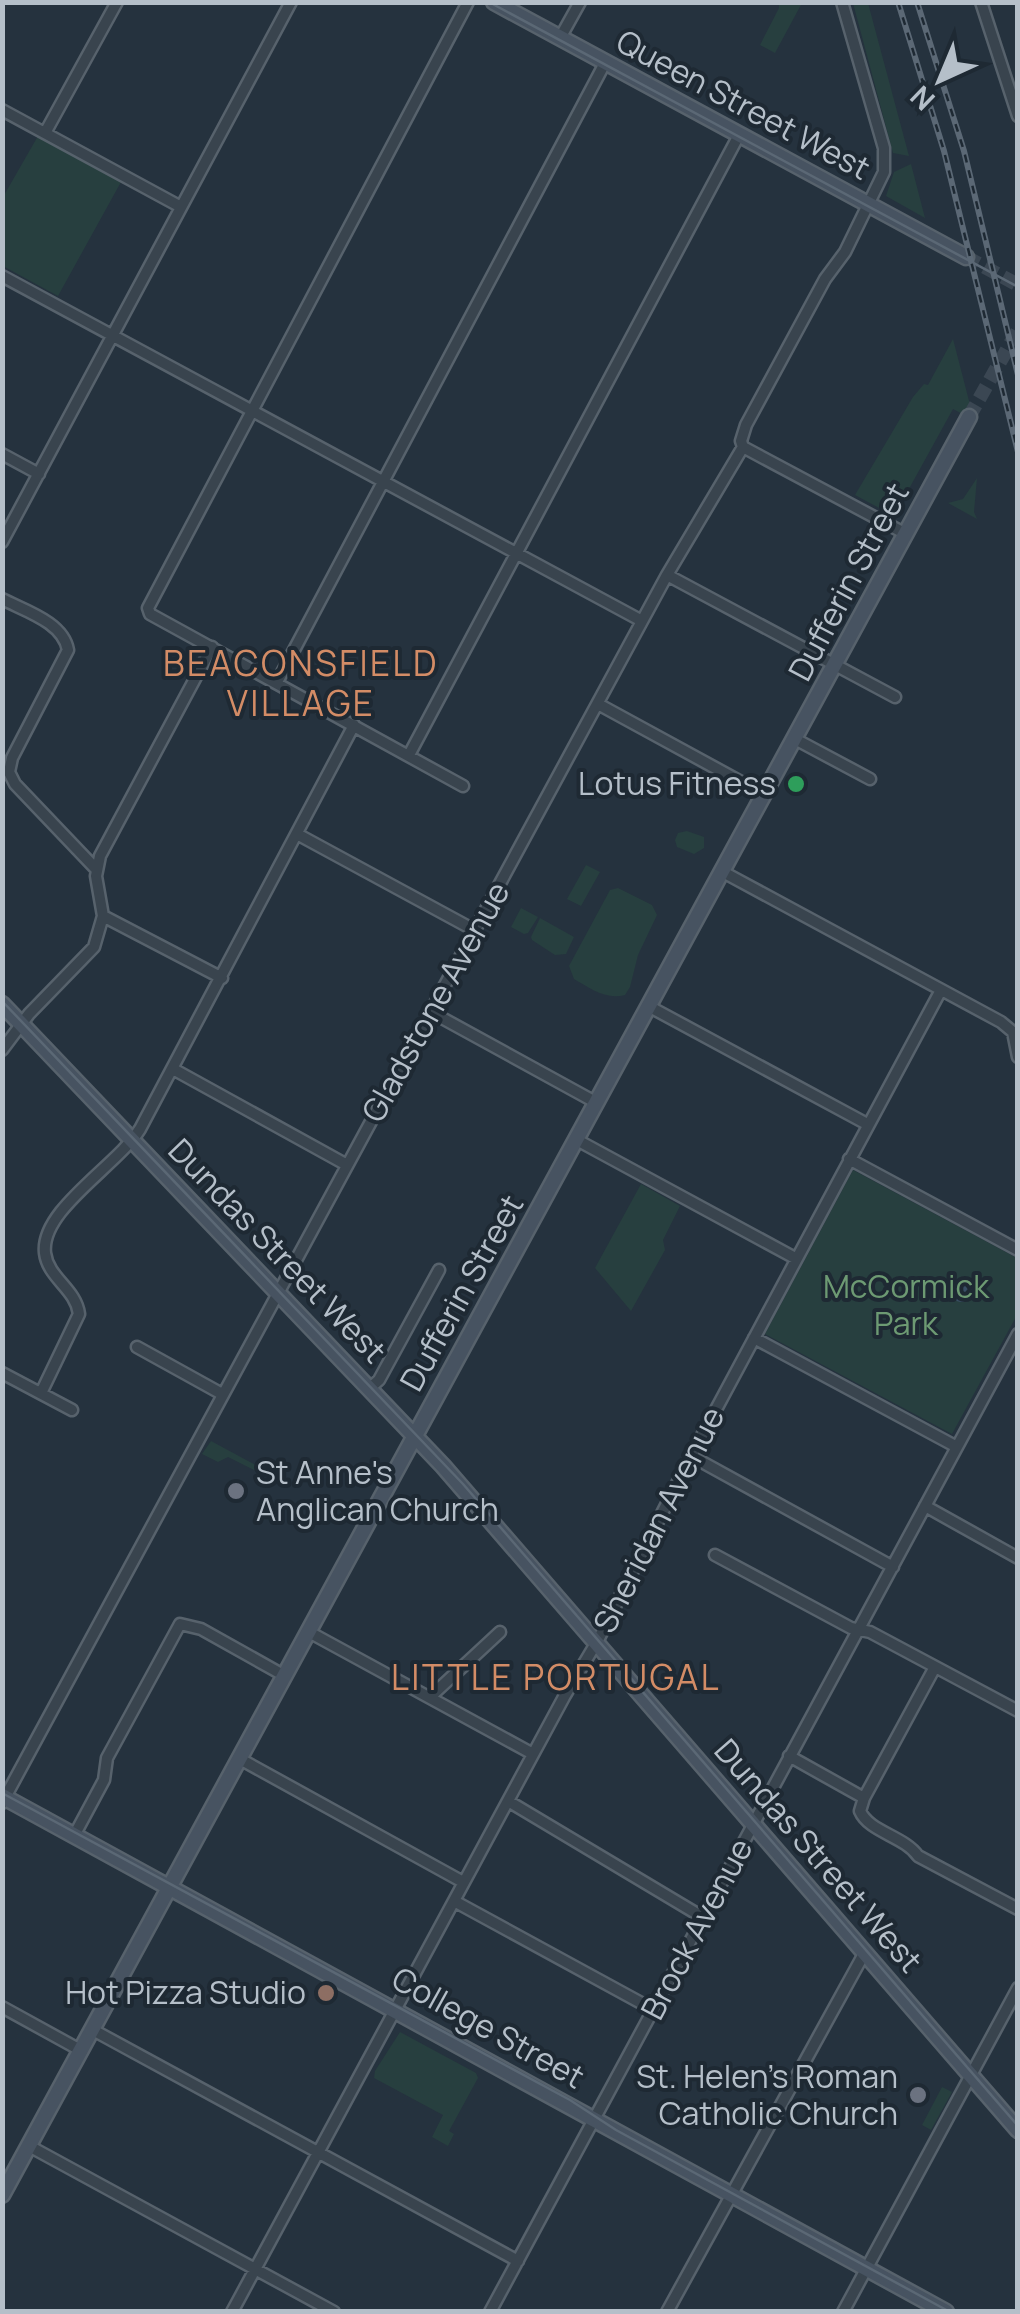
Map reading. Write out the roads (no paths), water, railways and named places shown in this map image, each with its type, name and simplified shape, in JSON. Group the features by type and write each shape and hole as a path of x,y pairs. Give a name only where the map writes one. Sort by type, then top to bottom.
{"main road":[{"name":"Queen Street West","path":"494,2 966,257"},
{"name":"Dufferin Street","path":"2,2195 969,417"},
{"name":"Dundas Street West","path":"2,1004 416,1437 1018,2130"},
{"name":"College Street","path":"3,1798 395,2008 946,2312"}],"street":[{"path":"45,133 117,2"},
{"path":"2,542 291,2"},
{"path":"463,786 150,614 148,608 468,2"},
{"path":"560,38 580,2"},
{"name":"Gladstone Avenue","path":"3,1798 667,575 743,447 746,424 824,279 845,252 870,205 884,172 884,148 842,2"},
{"path":"986,4 1018,116"},
{"path":"278,682 605,63"},
{"path":"2,110 181,207"},
{"path":"408,755 740,136"},
{"path":"2,276 642,621"},
{"path":"743,447 906,534"},
{"path":"2,454 39,474"},
{"path":"667,575 894,698"},
{"path":"2,599 57,628 68,650 12,758 9,772 20,790 96,870"},
{"path":"2,1050 21,1023 88,956 99,934 102,916 96,870 100,856 212,647"},
{"path":"598,704 765,795"},
{"path":"41,1393 79,1314 75,1300 47,1262 48,1229 133,1140 354,726"},
{"path":"795,739 870,779"},
{"path":"298,834 476,931"},
{"path":"723,872 1008,1026 1016,1040 1018,1057"},
{"path":"102,916 222,978"},
{"name":"Sheridan Avenue","path":"232,2312 596,1642 795,1258 941,990"},
{"path":"650,1006 867,1124"},
{"path":"431,1012 597,1103"},
{"path":"173,1069 347,1165"},
{"path":"577,1140 795,1258"},
{"path":"850,1159 1018,1250"},
{"path":"370,1388 379,1380 439,1270"},
{"name":"Brock Avenue","path":"490,2312 1018,1334"},
{"path":"754,1338 956,1447"},
{"path":"136,1347 222,1394"},
{"path":"2,1373 72,1410"},
{"path":"691,1456 893,1567"},
{"path":"925,1506 1018,1558"},
{"path":"715,1555 1018,1711"},
{"path":"75,1834 104,1780 107,1758 180,1624 201,1629 285,1676"},
{"path":"309,1632 534,1754"},
{"path":"430,1696 500,1632"},
{"path":"935,1668 860,1811 864,1819 911,1846 918,1856 1018,1909"},
{"path":"790,1756 864,1798"},
{"path":"240,1759 463,1882"},
{"path":"508,1800 704,1918"},
{"path":"454,1901 654,2010"},
{"path":"667,2312 864,1952"},
{"path":"843,2312 1018,1988"},
{"path":"2,2007 82,2050"},
{"path":"93,2030 518,2260"},
{"path":"30,2146 334,2312"}],"water":[{"path":"957,1278 967,1278 974,1290 967,1302 957,1302 950,1295 950,1285"}],"tunnel":[{"path":"966,257 1018,285"},
{"path":"969,417 1018,330"}],"tram line":[{"path":"489,2 1018,287"},
{"path":"2,1001 463,1484 1018,2126"},
{"path":"2,1793 570,2100 616,2130 950,2312"}],"railway":[{"path":"898,2 944,151 1018,452"},
{"path":"917,2 964,151 1018,375"}],"place":[{"name":"Lotus Fitness","path":"796,784"},
{"name":"St Anne's Anglican Church","path":"236,1491"},
{"name":"Hot Pizza Studio","path":"326,1993"},
{"name":"St. Helen's Roman Catholic Church","path":"918,2095"}],"district":[{"name":"BEACONSFIELD VILLAGE","path":"301,684"},
{"name":"LITTLE PORTUGAL","path":"556,1678"}],"park label":[{"name":"McCormick Park","path":"906,1306"}]}
